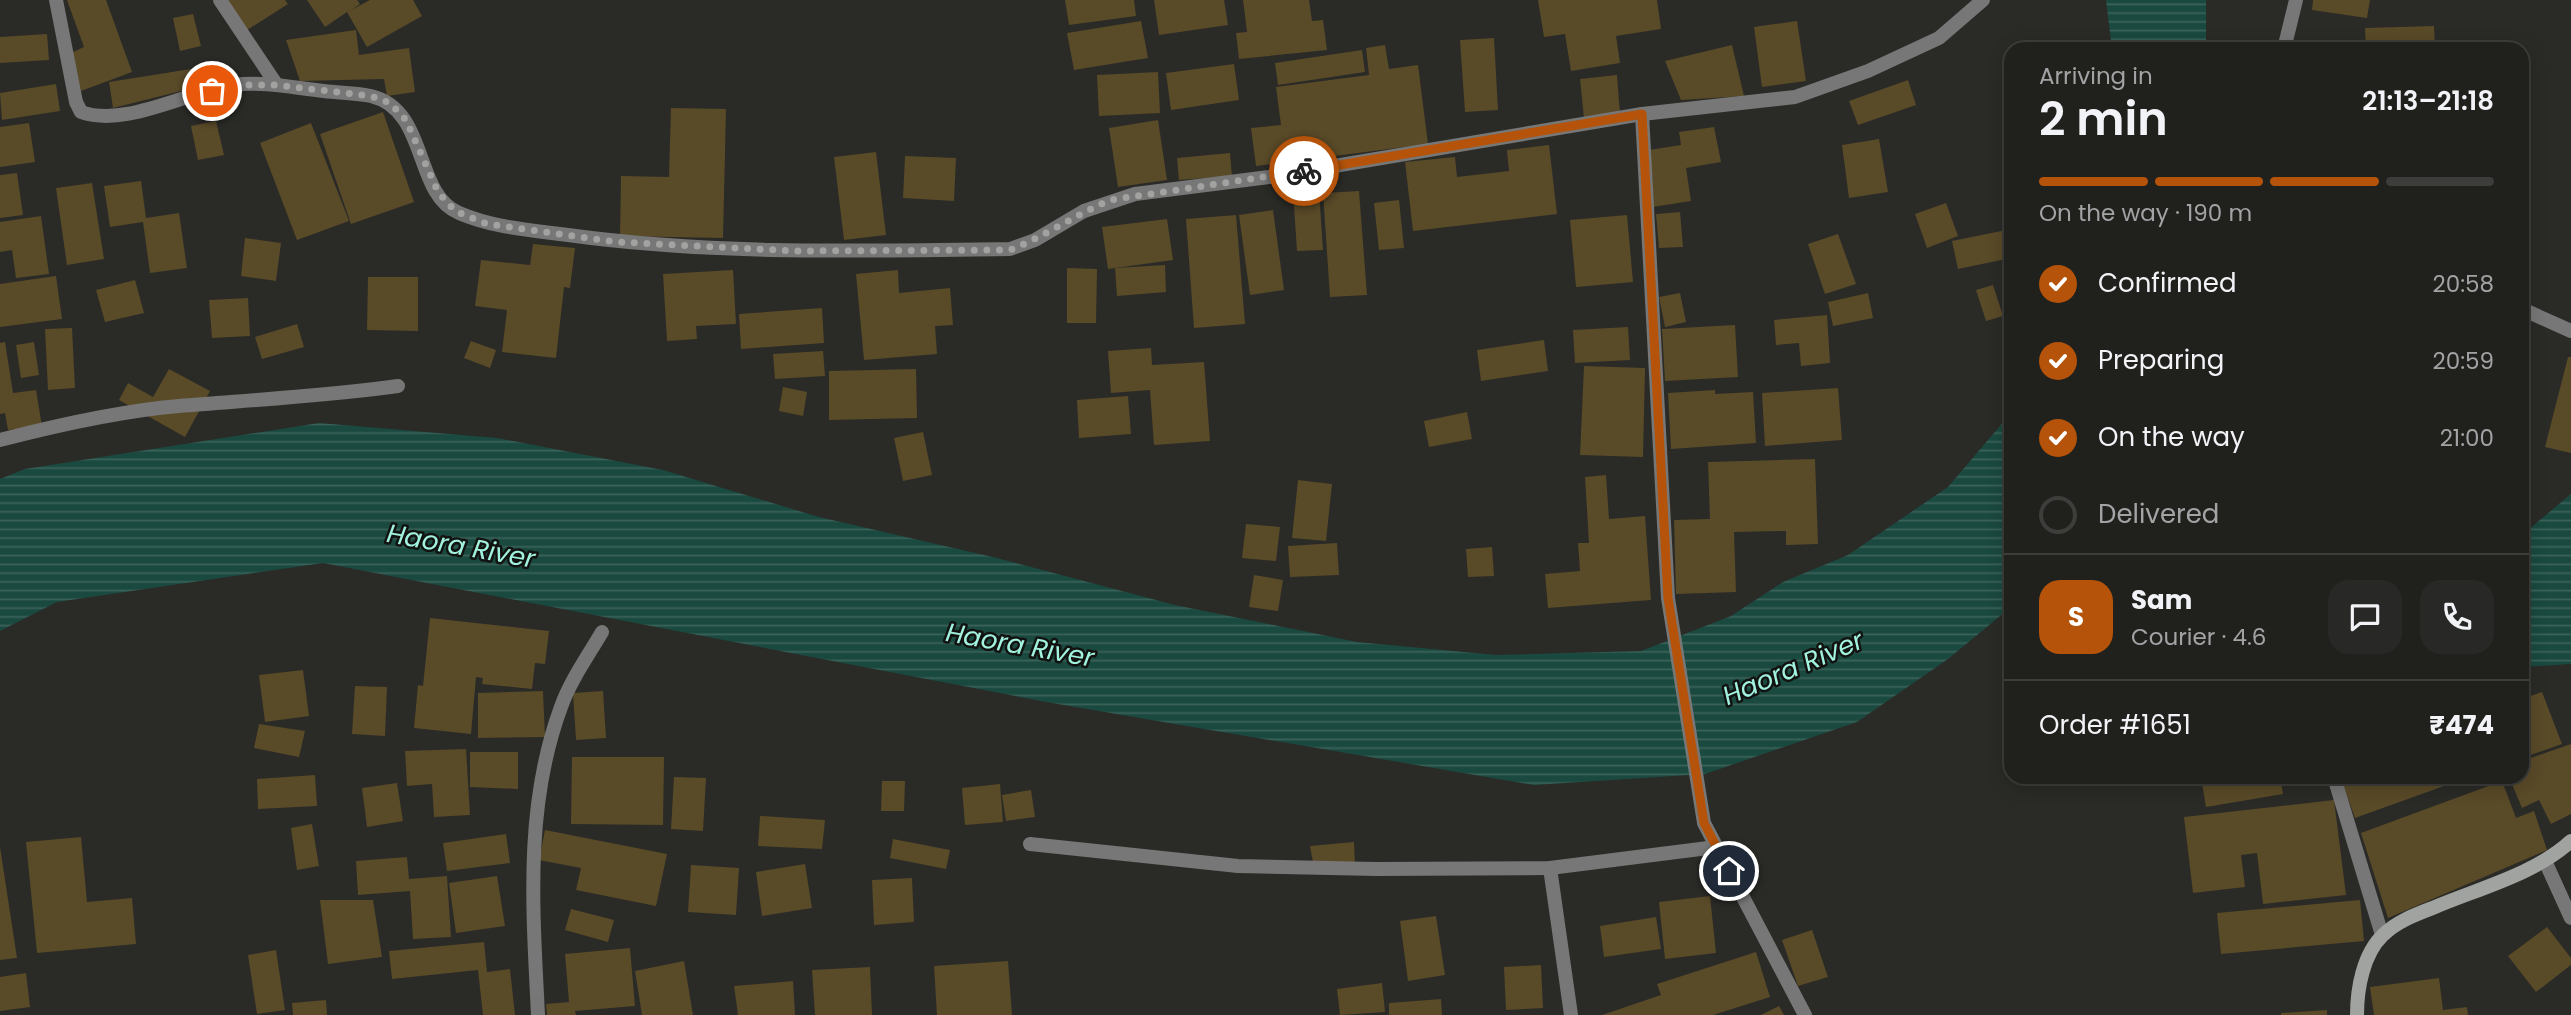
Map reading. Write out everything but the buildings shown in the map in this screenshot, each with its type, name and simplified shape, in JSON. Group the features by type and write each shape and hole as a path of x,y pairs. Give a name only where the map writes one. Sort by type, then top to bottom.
{"street":[{"path":"56,0 81,111 107,117 234,85 276,85 371,96 390,103 406,120 438,192 455,211 487,224 617,242 795,251 1010,250 1035,240 1084,211 1135,194 1269,177 1642,114 1795,97 1868,71 1939,38 1983,0"},
{"path":"220,0 276,85"},
{"path":"2286,42 2296,0"},
{"path":"1642,114 1668,598 1704,823 1805,1015"},
{"path":"2529,312 2571,331"},
{"path":"0,440 58,425 177,406 312,398 398,386"},
{"path":"538,1015 533,883 534,827 541,769 562,704 602,632"},
{"path":"2336,784 2382,936"},
{"path":"2357,1015 2357,994 2365,963 2382,936 2405,919 2545,861 2571,841"},
{"path":"1030,844 1238,866 1550,868 1717,847"},
{"path":"2545,861 2571,918"},
{"path":"1550,868 1571,1015"}],"water":[{"path":"2106,0 2206,0 2206,42 2111,42"},
{"name":"Haora River","path":"2004,421 2004,613 1948,659 1857,722 1705,774 1534,785 1046,702 323,563 57,602 0,631 0,479 25,469 319,423 497,438 663,470 819,517 997,558 1175,605 1357,642 1496,655 1641,651 1731,616 1783,582 1848,555 1948,487"},
{"path":"2571,494 2571,664 2529,667 2529,529"}],"way so far":[{"path":"212,91 234,85 276,85 371,96 390,103 406,120 438,192 455,211 487,224 617,242 795,251 1010,250 1035,240 1084,211 1110,200 1135,194 1304,171"}],"route":[{"path":"1304,171 1642,114 1668,598 1704,823 1729,871"}]}
